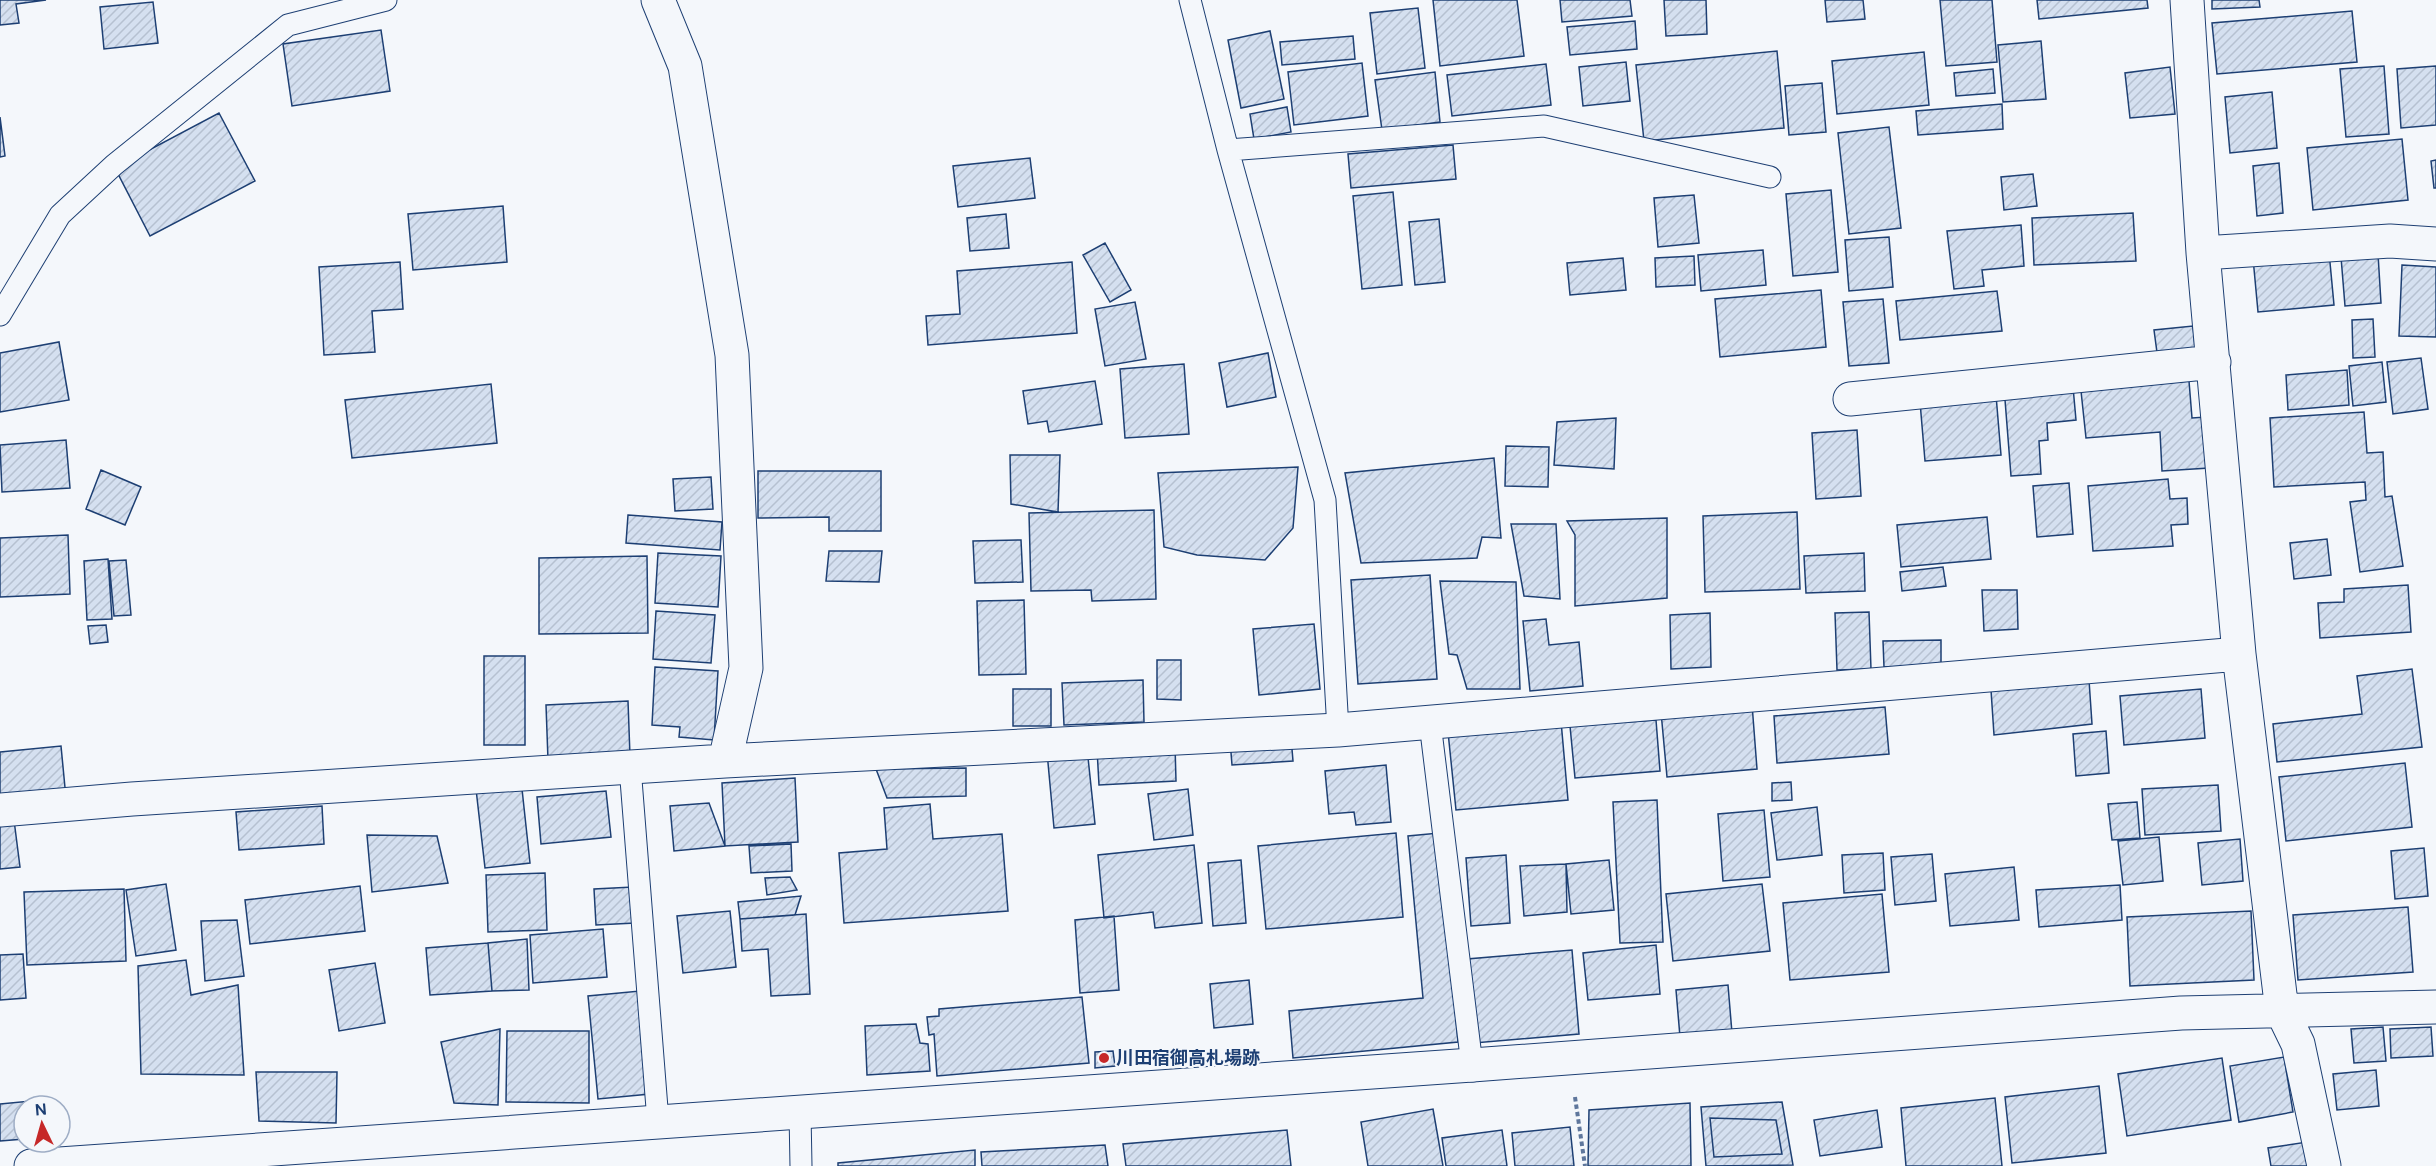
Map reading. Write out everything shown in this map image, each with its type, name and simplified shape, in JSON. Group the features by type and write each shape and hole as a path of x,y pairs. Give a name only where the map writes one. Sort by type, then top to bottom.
{"street":[{"path":"658,0 685,66 732,355 746,668 725,761"},
{"path":"2187,0 2203,253 2239,654 2282,1011 2298,1044 2324,1166"},
{"path":"2203,253 2390,241 2436,244"},
{"path":"1850,399 2214,362"},
{"path":"0,810 132,799 725,761 1338,730 2239,654"},
{"path":"30,1166 2181,1013 2436,1007"}],"lane":[{"path":"0,315 60,215 114,165 288,25 386,0"},
{"path":"1190,0 1228,150 1325,500 1338,730"},
{"path":"1228,150 1544,126 1770,177"},
{"path":"1430,723 1472,1065"},
{"path":"630,767 658,1122"},
{"path":"800,1113 801,1166"}],"path":[{"path":"1570,1058 1585,1166"}],"building":[{"path":"0,0 46,0 16,4 19,23 0,25"},
{"path":"1433,0 1517,0 1524,56 1440,66"},
{"path":"1560,0 1630,0 1632,16 1562,22"},
{"path":"1664,0 1706,0 1707,34 1666,36"},
{"path":"1825,0 1863,0 1865,19 1827,22"},
{"path":"1940,0 1992,0 1997,62 1946,66"},
{"path":"2037,0 2147,0 2148,8 2039,19"},
{"path":"2212,0 2259,0 2260,7 2212,9"},
{"path":"153,2 158,43 104,49 100,7"},
{"path":"1418,8 1425,68 1377,74 1370,13"},
{"path":"2352,11 2357,62 2217,74 2212,23"},
{"path":"1635,21 1637,49 1570,55 1567,27"},
{"path":"381,30 390,91 292,106 283,44"},
{"path":"1270,31 1284,99 1241,108 1228,40"},
{"path":"1353,36 1355,59 1282,65 1280,42"},
{"path":"2041,41 2046,99 2003,102 1998,45"},
{"path":"1777,51 1784,128 1644,141 1636,65"},
{"path":"1924,52 1929,105 1837,114 1832,61"},
{"path":"1626,62 1630,101 1583,106 1579,67"},
{"path":"1362,63 1368,116 1294,125 1288,72"},
{"path":"1546,64 1551,105 1452,116 1447,75"},
{"path":"2384,66 2389,134 2346,137 2340,69"},
{"path":"2436,66 2436,125 2401,128 2397,69"},
{"path":"2170,67 2175,114 2130,118 2125,73"},
{"path":"1993,69 1995,93 1956,96 1954,73"},
{"path":"1435,72 1440,122 1382,130 1375,80"},
{"path":"1822,83 1826,132 1789,135 1785,86"},
{"path":"2272,92 2277,148 2230,153 2225,97"},
{"path":"2002,104 2003,129 1918,135 1916,111"},
{"path":"1287,107 1291,132 1254,139 1250,114"},
{"path":"219,113 255,181 150,236 115,168"},
{"path":"0,117 5,156 0,157"},
{"path":"1889,127 1901,228 1849,234 1838,133"},
{"path":"2402,139 2408,200 2313,210 2307,148"},
{"path":"1453,145 1456,179 1351,188 1348,154"},
{"path":"1030,158 1035,198 958,207 953,166"},
{"path":"2436,160 2436,188 2434,188 2431,161"},
{"path":"2279,163 2283,213 2257,216 2253,166"},
{"path":"2033,174 2037,206 2004,210 2001,177"},
{"path":"1831,190 1838,272 1793,276 1786,194"},
{"path":"1393,192 1402,285 1362,289 1353,196"},
{"path":"1694,195 1699,243 1658,247 1654,198"},
{"path":"503,206 507,262 413,270 408,214"},
{"path":"2133,213 2136,261 2034,265 2032,218"},
{"path":"1006,214 1009,248 970,251 967,218"},
{"path":"1439,219 1445,282 1415,285 1409,222"},
{"path":"2021,225 2024,266 1982,270 1984,286 1954,289 1947,231"},
{"path":"1889,237 1893,287 1849,291 1845,240"},
{"path":"1105,243 1131,290 1110,302 1083,255"},
{"path":"1763,250 1766,285 1701,291 1698,255"},
{"path":"2329,252 2334,305 2258,312 2253,258"},
{"path":"2378,254 2381,303 2345,306 2341,257"},
{"path":"1694,256 1695,285 1656,287 1655,258"},
{"path":"1623,258 1626,290 1570,295 1567,263"},
{"path":"400,262 403,309 372,311 375,352 324,355 319,267"},
{"path":"1072,262 1077,333 928,345 926,316 960,314 957,271"},
{"path":"2402,265 2436,267 2436,337 2399,336"},
{"path":"1821,290 1826,347 1720,357 1715,299"},
{"path":"1997,291 2002,331 1900,340 1896,301"},
{"path":"1883,299 1889,363 1849,366 1843,302"},
{"path":"1135,302 1146,359 1105,366 1095,309"},
{"path":"2373,319 2375,357 2353,358 2352,320"},
{"path":"2193,326 2196,356 2158,360 2154,330"},
{"path":"59,342 69,400 0,412 0,353"},
{"path":"1268,353 1276,397 1227,407 1219,363"},
{"path":"2421,358 2428,409 2393,414 2387,362"},
{"path":"2382,362 2386,402 2353,406 2349,366"},
{"path":"1184,364 1189,434 1125,438 1120,369"},
{"path":"2347,370 2349,405 2288,410 2286,375"},
{"path":"1095,381 1102,424 1049,432 1047,421 1028,424 1023,391"},
{"path":"2189,381 2192,418 2206,417 2209,468 2162,471 2160,432 2086,438 2081,391"},
{"path":"491,384 497,443 352,458 345,400"},
{"path":"2004,387 2073,387 2076,420 2047,423 2048,440 2039,441 2041,474 2011,476"},
{"path":"1996,395 2001,455 1925,461 1920,402"},
{"path":"2364,412 2367,453 2383,452 2385,497 2392,496 2403,566 2360,572 2350,502 2366,500 2365,482 2274,487 2270,418"},
{"path":"1616,418 1614,469 1554,465 1557,422"},
{"path":"1857,430 1861,496 1816,499 1812,433"},
{"path":"66,440 70,488 2,492 0,445"},
{"path":"1506,446 1549,447 1548,487 1505,486"},
{"path":"1010,455 1060,455 1058,512 1011,504"},
{"path":"1494,458 1501,538 1482,537 1477,558 1361,563 1345,473"},
{"path":"1298,467 1293,528 1265,560 1197,555 1164,547 1158,473"},
{"path":"101,470 141,487 125,525 86,509"},
{"path":"758,471 881,471 881,531 829,531 829,517 758,518"},
{"path":"711,477 713,509 675,511 673,479"},
{"path":"2168,479 2170,499 2187,498 2188,524 2171,525 2173,546 2093,551 2088,486"},
{"path":"2069,483 2073,534 2037,537 2033,486"},
{"path":"1154,510 1156,599 1092,601 1091,590 1031,591 1029,513"},
{"path":"1797,512 1800,589 1705,592 1703,516"},
{"path":"628,515 722,522 720,550 626,543"},
{"path":"1987,517 1991,559 1901,567 1897,525"},
{"path":"1667,518 1667,598 1575,606 1575,535 1567,521"},
{"path":"1511,524 1556,524 1560,599 1524,596"},
{"path":"68,535 70,594 0,597 0,538"},
{"path":"2327,539 2331,575 2294,579 2290,543"},
{"path":"1021,540 1023,582 975,583 973,541"},
{"path":"829,551 882,551 879,582 826,581"},
{"path":"658,553 721,556 718,607 655,603"},
{"path":"1864,553 1865,591 1806,593 1804,556"},
{"path":"647,556 648,633 539,634 539,558"},
{"path":"108,559 112,619 87,620 84,561"},
{"path":"126,560 131,615 114,616 109,561"},
{"path":"1943,567 1946,586 1902,591 1900,572"},
{"path":"1430,575 1437,679 1358,684 1351,580"},
{"path":"1440,581 1516,582 1520,689 1467,689 1457,655 1449,654"},
{"path":"2408,585 2411,632 2320,638 2318,603 2344,602 2344,589"},
{"path":"1982,590 2017,590 2018,629 1984,631"},
{"path":"1024,600 1026,674 979,675 977,601"},
{"path":"656,611 715,615 711,663 653,659"},
{"path":"1869,612 1871,669 1837,670 1835,613"},
{"path":"1710,613 1711,667 1671,669 1670,615"},
{"path":"1546,619 1549,645 1579,642 1583,686 1530,691 1523,621"},
{"path":"1314,624 1320,689 1259,695 1253,629"},
{"path":"106,625 108,642 90,644 88,626"},
{"path":"1941,640 1941,665 1884,667 1883,641"},
{"path":"484,656 525,656 525,745 484,745"},
{"path":"1157,660 1181,660 1181,700 1157,699"},
{"path":"655,667 718,671 714,740 679,737 680,727 652,725"},
{"path":"2412,669 2422,747 2277,762 2273,724 2362,714 2357,676"},
{"path":"1143,680 1144,722 1064,725 1062,683"},
{"path":"2089,680 2092,724 1994,735 1991,690"},
{"path":"1013,689 1051,689 1051,726 1013,726"},
{"path":"2201,689 2205,738 2124,745 2120,696"},
{"path":"628,701 630,756 548,760 546,705"},
{"path":"1752,704 1757,769 1667,777 1661,712"},
{"path":"1885,707 1889,754 1777,763 1774,716"},
{"path":"1656,720 1660,771 1575,778 1570,726"},
{"path":"1561,721 1568,800 1456,810 1448,732"},
{"path":"2106,731 2109,773 2076,776 2073,734"},
{"path":"1291,737 1293,761 1232,765 1230,740"},
{"path":"1175,745 1176,781 1099,785 1097,749"},
{"path":"61,746 66,798 0,805 0,752"},
{"path":"1087,748 1095,824 1054,828 1047,752"},
{"path":"2405,763 2412,827 2286,841 2279,777"},
{"path":"1386,765 1391,822 1356,825 1354,812 1329,814 1325,771"},
{"path":"966,768 966,796 887,798 876,769"},
{"path":"795,778 798,842 725,846 722,783"},
{"path":"1791,782 1792,800 1772,801 1772,783"},
{"path":"2218,785 2221,831 2145,835 2142,789"},
{"path":"476,789 522,789 530,863 485,868"},
{"path":"1188,789 1193,835 1154,840 1148,794"},
{"path":"606,791 611,837 541,844 537,797"},
{"path":"1657,800 1663,942 1620,943 1613,802"},
{"path":"2137,802 2140,838 2112,840 2108,804"},
{"path":"709,803 725,846 674,851 670,806"},
{"path":"930,804 933,839 1002,834 1008,911 844,923 839,853 887,849 884,808"},
{"path":"322,806 324,844 239,850 236,812"},
{"path":"1817,807 1822,855 1777,860 1771,813"},
{"path":"1764,810 1770,877 1723,881 1718,814"},
{"path":"14,820 20,867 0,869 0,822"},
{"path":"1396,833 1403,917 1266,929 1258,846"},
{"path":"1439,833 1458,1042 1293,1058 1289,1011 1423,998 1408,836"},
{"path":"367,835 437,836 448,883 372,892"},
{"path":"2159,837 2163,881 2123,885 2118,841"},
{"path":"2240,839 2243,881 2202,885 2198,843"},
{"path":"791,844 792,871 751,873 749,846"},
{"path":"1194,845 1202,923 1155,928 1153,912 1104,918 1098,855"},
{"path":"2424,848 2428,896 2395,899 2391,851"},
{"path":"1883,853 1885,890 1844,893 1842,855"},
{"path":"1932,854 1936,901 1895,905 1891,857"},
{"path":"1506,855 1510,923 1471,926 1466,858"},
{"path":"1241,860 1246,923 1213,926 1208,863"},
{"path":"1609,860 1614,910 1571,914 1566,864"},
{"path":"1566,864 1567,912 1524,916 1520,866"},
{"path":"2014,867 2019,920 1950,926 1945,874"},
{"path":"545,873 547,930 488,932 486,875"},
{"path":"790,877 797,890 767,895 765,878"},
{"path":"166,884 176,950 136,956 126,890"},
{"path":"1762,884 1770,951 1673,961 1666,894"},
{"path":"2120,885 2122,920 2039,927 2036,890"},
{"path":"360,886 365,931 250,944 245,900"},
{"path":"633,887 635,923 596,925 594,889"},
{"path":"124,889 126,961 27,965 24,892"},
{"path":"1882,894 1889,972 1790,980 1783,903"},
{"path":"801,896 795,915 740,919 738,902"},
{"path":"2408,907 2413,972 2298,980 2293,915"},
{"path":"730,911 736,967 683,973 677,916"},
{"path":"2251,911 2254,980 2130,986 2127,917"},
{"path":"806,914 810,994 771,996 768,949 742,951 740,919"},
{"path":"1114,916 1119,990 1080,993 1075,920"},
{"path":"237,920 244,976 205,981 201,921"},
{"path":"603,929 607,977 533,983 530,935"},
{"path":"527,939 529,990 492,991 488,943"},
{"path":"488,943 492,991 430,995 426,948"},
{"path":"1656,945 1660,994 1588,1000 1583,953"},
{"path":"1572,950 1579,1034 1474,1043 1467,959"},
{"path":"23,954 26,998 0,1000 0,955"},
{"path":"186,960 191,995 238,985 244,1075 141,1074 138,966"},
{"path":"375,963 385,1023 339,1031 329,970"},
{"path":"1249,980 1253,1024 1214,1028 1210,984"},
{"path":"1728,985 1732,1033 1680,1037 1676,990"},
{"path":"640,991 650,1094 598,1099 588,996"},
{"path":"1082,997 1089,1063 937,1076 934,1034 929,1035 927,1017 939,1016 939,1009"},
{"path":"916,1024 920,1043 928,1044 930,1071 867,1075 865,1026"},
{"path":"2383,1027 2386,1061 2354,1063 2351,1029"},
{"path":"2431,1027 2433,1056 2391,1058 2390,1029"},
{"path":"500,1029 498,1105 454,1103 441,1042"},
{"path":"507,1031 589,1031 589,1103 506,1102"},
{"path":"1113,1051 1115,1066 1095,1068 1095,1052"},
{"path":"2284,1057 2293,1112 2239,1122 2230,1066"},
{"path":"2222,1058 2231,1120 2127,1136 2118,1074"},
{"path":"2376,1070 2379,1106 2337,1110 2333,1074"},
{"path":"256,1072 337,1072 336,1123 259,1121"},
{"path":"2099,1086 2106,1153 2012,1163 2005,1097"},
{"path":"1995,1098 2002,1166 1906,1166 1901,1108"},
{"path":"1782,1102 1793,1165 1706,1166 1701,1107"},
{"path":"12,1103 12,1140 0,1141 0,1104"},
{"path":"1690,1103 1691,1166 1588,1166 1589,1110"},
{"path":"1433,1109 1443,1166 1368,1166 1361,1122"},
{"path":"1877,1110 1882,1147 1820,1156 1814,1120"},
{"path":"1710,1118 1776,1120 1782,1154 1714,1157"},
{"path":"1570,1127 1574,1166 1515,1166 1512,1133"},
{"path":"1287,1130 1291,1166 1126,1166 1123,1144"},
{"path":"1502,1130 1507,1166 1446,1166 1442,1138"},
{"path":"2307,1142 2310,1166 2271,1166 2268,1148"},
{"path":"1105,1145 1108,1166 982,1166 981,1152"},
{"path":"975,1150 975,1166 838,1166 838,1163"}],"place":[{"name":"川田宿御高札場跡","path":"1104,1058"}]}
